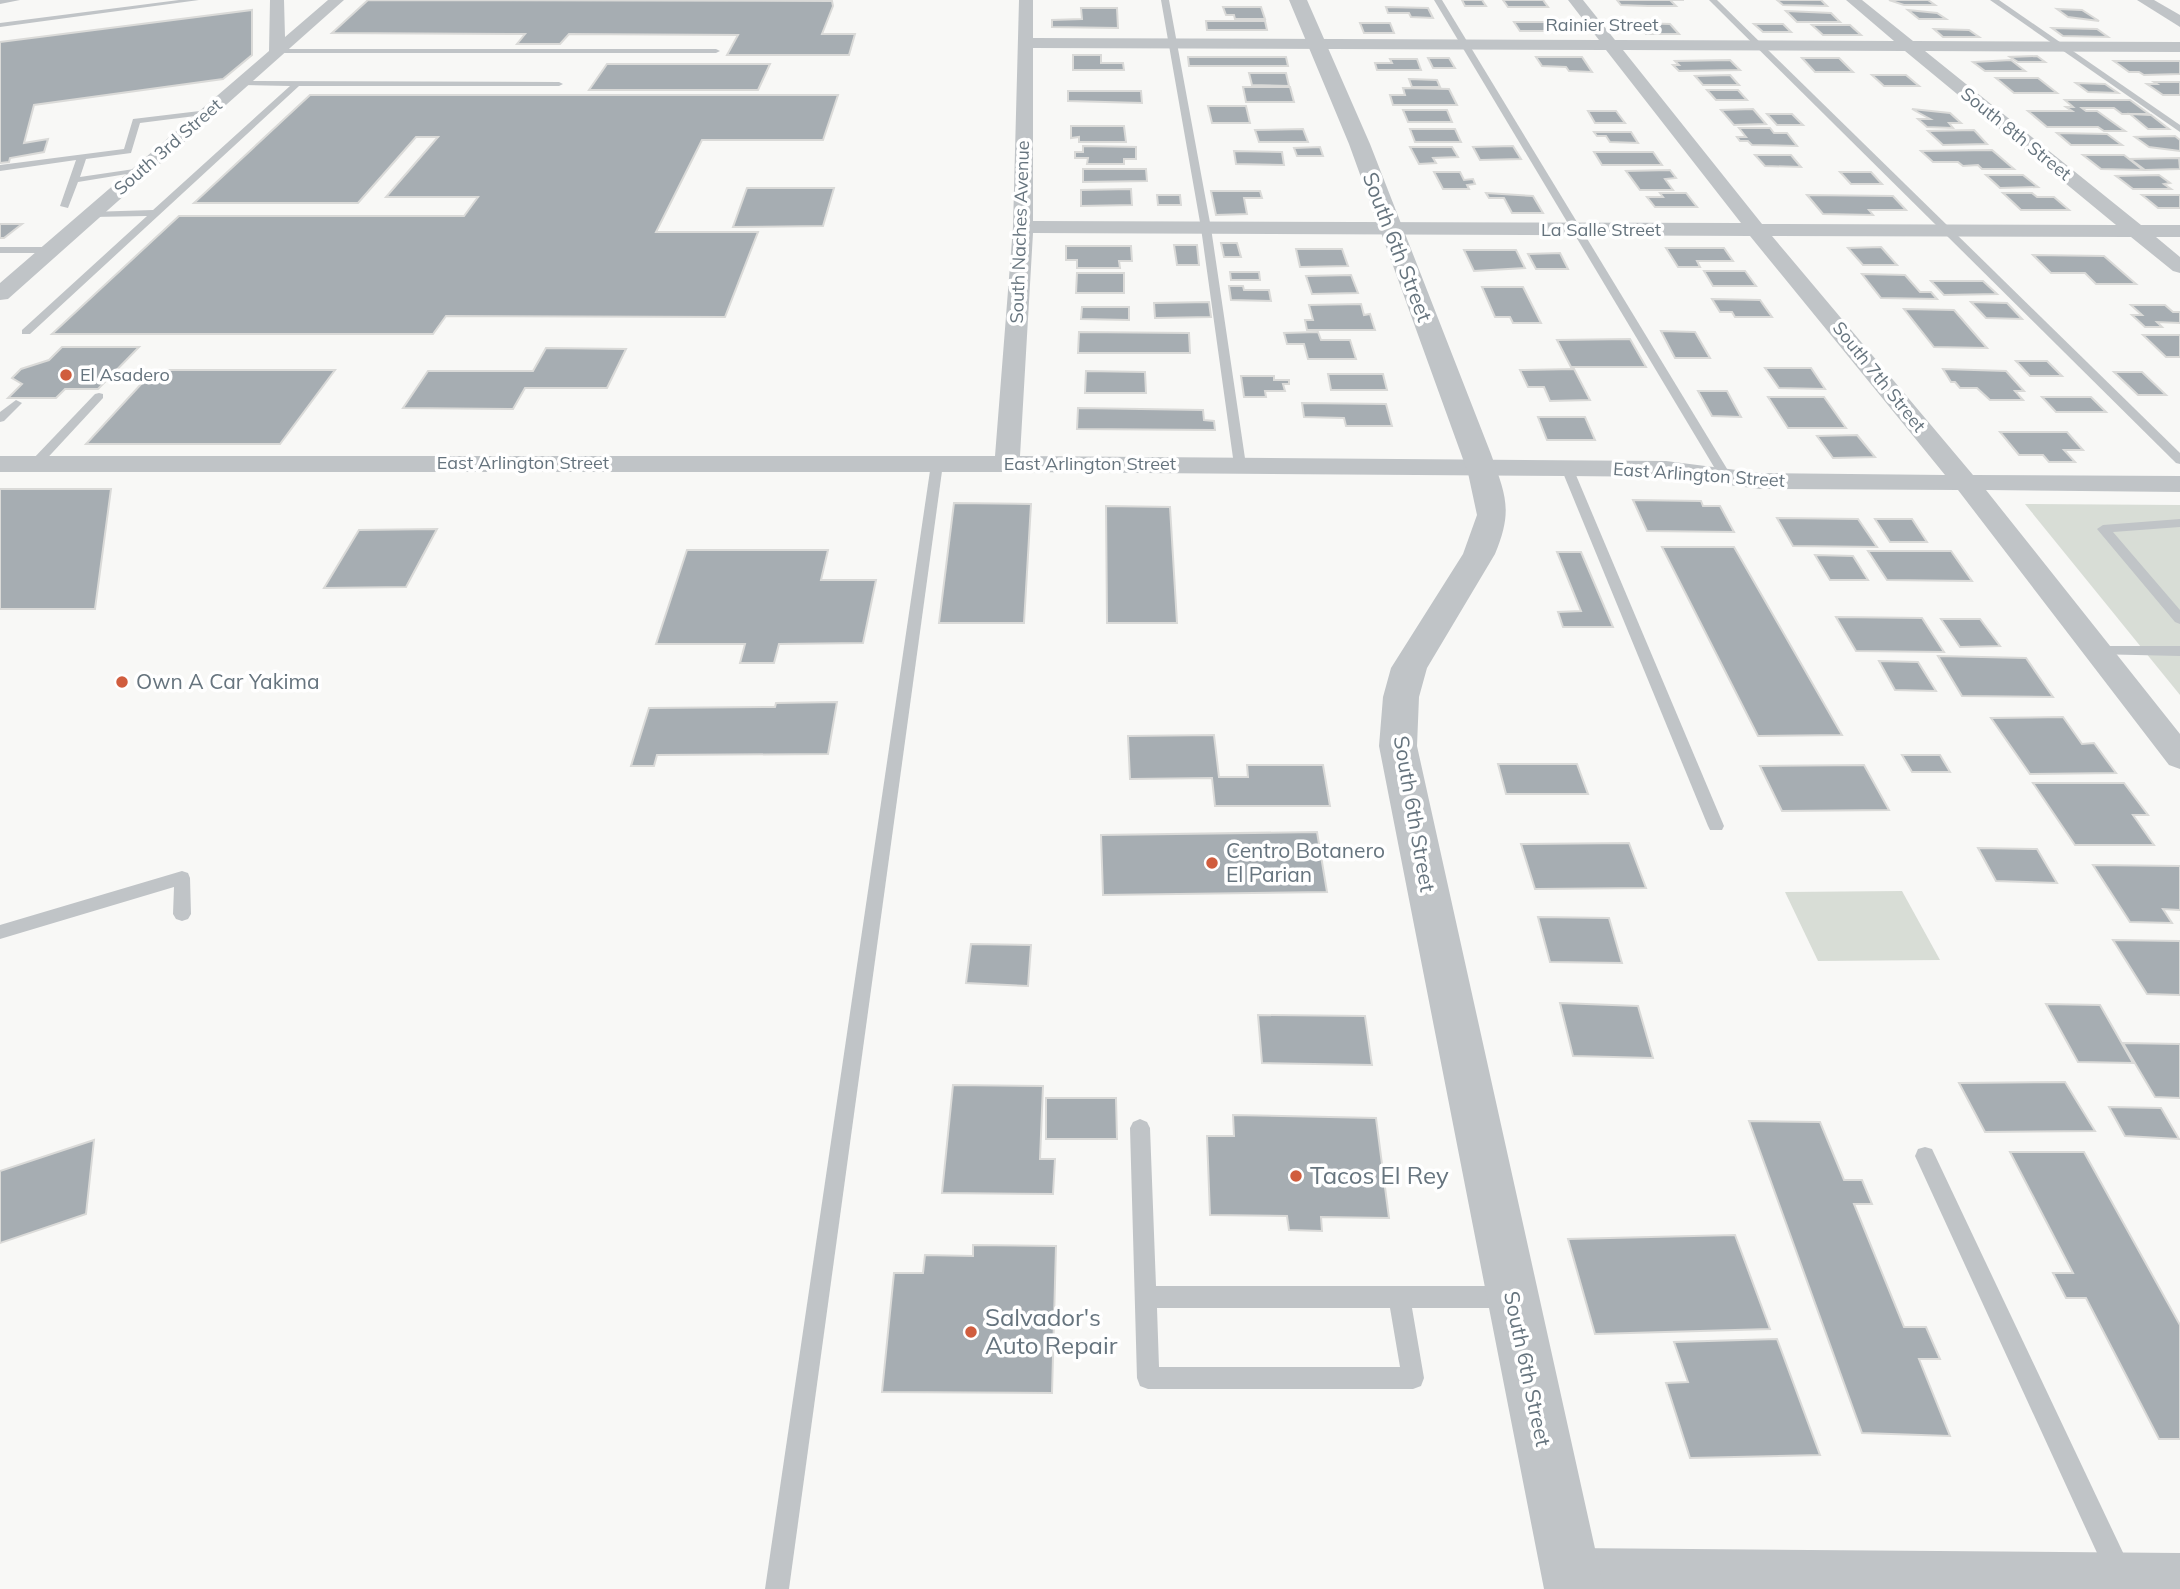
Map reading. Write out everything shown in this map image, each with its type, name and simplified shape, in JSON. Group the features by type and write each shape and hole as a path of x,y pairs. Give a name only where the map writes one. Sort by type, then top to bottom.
{"street":[{"path":"277,51 278,0"},
{"name":"South 3rd Street","path":"0,294 337,0"},
{"name":"South Naches Avenue","path":"1007,464 1023,227 1026,0"},
{"name":"South 6th Street","path":"1298,0 1391,229 1481,467 1493,513 1483,547 1408,668 1399,707 1398,746 1572,1581"},
{"name":"South 7th Street","path":"1575,0 1758,232 1966,483 2180,757"},
{"name":"South 8th Street","path":"1853,0 2180,267"},
{"path":"2147,2 2180,4"},
{"path":"2147,2 2180,22"},
{"name":"Rainier Street","path":"1024,43 2180,47"},
{"name":"La Salle Street","path":"1023,227 1758,232 2180,231"},
{"name":"East Arlington Street","path":"0,464 1481,467 1666,469 1760,481 2180,484"},
{"path":"1572,1581 2180,1579"}],"lane":[{"path":"0,2 16,0"},
{"path":"0,24 195,0"},
{"path":"1165,0 1206,228 1240,465"},
{"path":"1438,0 1726,477"},
{"path":"1713,0 2180,460"},
{"path":"1994,0 2180,130"},
{"path":"277,51 716,51"},
{"path":"241,83 559,85"},
{"path":"26,332 297,83"},
{"path":"0,168 128,151 136,121 208,112"},
{"path":"65,206 82,157"},
{"path":"74,180 141,171"},
{"path":"92,214 156,214"},
{"path":"0,250 50,250"},
{"path":"36,463 99,396"},
{"path":"0,419 16,403"},
{"path":"777,1589 937,464"},
{"path":"1567,468 1716,826"},
{"path":"2180,523 2103,529 2180,619"},
{"path":"2097,650 2180,650"},
{"path":"0,932 182,878 182,914"},
{"path":"1140,1128 1148,1378 1413,1378 1399,1297"},
{"path":"1925,1156 2122,1578"},
{"path":"1146,1297 1511,1297"}],"shaded area":[{"path":"2025,504 2180,505 2180,695"},
{"path":"1902,891 1940,960 1818,961 1785,892"}],"building":[{"path":"368,0 832,1 833,6 822,34 855,34 849,55 727,55 738,35 569,34 560,44 517,44 525,34 332,33"},
{"path":"1462,0 1482,0 1486,6 1465,6"},
{"path":"1503,0 1543,0 1548,7 1508,7"},
{"path":"1617,0 1670,0 1676,6 1621,5"},
{"path":"1777,0 1821,0 1827,6 1783,5"},
{"path":"1889,0 1928,0 1935,5 1904,5"},
{"path":"1223,7 1261,7 1265,19 1235,19 1234,15 1226,15"},
{"path":"1386,7 1428,8 1433,18 1411,17 1409,13 1388,13"},
{"path":"1081,8 1117,8 1118,28 1052,27 1052,20 1082,19"},
{"path":"2057,9 2082,10 2099,21 2068,17"},
{"path":"252,10 252,55 223,79 34,105 24,143 48,139 44,152 10,158 9,162 0,163 0,42"},
{"path":"1908,10 1937,13 1946,19 1919,19"},
{"path":"1786,11 1831,13 1840,22 1797,22"},
{"path":"1206,21 1265,21 1267,30 1207,30"},
{"path":"1514,22 1554,22 1560,31 1520,31"},
{"path":"1360,23 1390,23 1394,33 1364,33"},
{"path":"1638,23 1670,24 1679,34 1646,34"},
{"path":"1754,24 1783,24 1791,32 1763,32"},
{"path":"1812,25 1850,25 1861,35 1823,35"},
{"path":"2052,28 2097,29 2108,37 2063,36"},
{"path":"1934,29 1969,30 1979,37 1943,37"},
{"path":"1073,55 1101,55 1101,63 1123,63 1124,70 1073,70"},
{"path":"2037,56 2045,62 2018,62 2010,57"},
{"path":"1188,57 1286,57 1288,66 1189,66"},
{"path":"1536,57 1582,57 1592,72 1542,66"},
{"path":"1428,58 1449,58 1455,68 1433,68"},
{"path":"1802,58 1839,58 1853,72 1815,72"},
{"path":"1390,59 1417,59 1421,70 1377,70 1375,63 1392,63"},
{"path":"1730,60 1740,70 1679,71 1673,65 1679,65 1675,61"},
{"path":"2011,60 2025,71 1985,71 1973,62"},
{"path":"2114,61 2180,61 2180,74 2144,75 2129,72"},
{"path":"607,64 770,64 758,90 589,90"},
{"path":"1249,73 1286,73 1289,86 1252,85"},
{"path":"1730,75 1739,85 1703,85 1695,76"},
{"path":"1872,75 1906,75 1919,86 1884,86"},
{"path":"1996,78 2038,78 2057,93 2014,93"},
{"path":"1409,79 1437,80 1440,87 1412,87"},
{"path":"2154,82 2180,82 2180,95 2163,95 2147,84 2157,84"},
{"path":"2076,83 2105,84 2118,93 2088,92"},
{"path":"1243,87 1290,87 1294,102 1246,102"},
{"path":"1403,88 1449,89 1457,105 1393,105 1390,95 1405,95"},
{"path":"1707,90 1738,90 1747,100 1716,100"},
{"path":"1068,91 1141,91 1142,103 1068,101"},
{"path":"310,95 838,95 823,140 702,140 656,232 758,232 725,317 446,316 433,334 52,334 179,216 464,216 478,197 386,197 438,137 416,137 358,203 194,203"},
{"path":"2065,100 2130,100 2149,114 2122,114 2114,108 2082,108 2086,111 2097,111 2125,131 2104,131 2098,127 2047,127 2028,111 2072,111 2066,107 2073,107"},
{"path":"1208,106 1246,106 1250,123 1212,123"},
{"path":"1753,109 1766,124 1734,125 1721,110"},
{"path":"1912,109 1950,113 1961,123 1949,123 1953,128 1927,127 1918,119 1930,119"},
{"path":"1403,110 1447,110 1452,122 1408,122"},
{"path":"1588,111 1616,111 1625,123 1595,123"},
{"path":"1767,114 1792,114 1803,125 1777,125"},
{"path":"2130,114 2151,115 2169,129 2148,129"},
{"path":"1071,126 1124,126 1126,142 1079,142 1079,137 1071,138"},
{"path":"1739,128 1770,128 1774,133 1787,133 1797,146 1752,145 1748,141 1740,141 1737,137 1746,137"},
{"path":"1303,129 1308,142 1259,142 1255,130"},
{"path":"1410,129 1455,129 1461,142 1415,142"},
{"path":"1974,130 1987,144 1943,145 1928,131"},
{"path":"1594,132 1631,132 1638,143 1610,142 1606,136 1597,136"},
{"path":"2057,133 2107,134 2122,145 2071,145"},
{"path":"2175,136 2180,140 2180,151 2149,147 2135,137"},
{"path":"1083,146 1136,147 1136,159 1124,159 1124,164 1087,164 1088,158 1075,158 1075,152 1083,152"},
{"path":"1513,146 1521,159 1480,160 1473,147"},
{"path":"1320,147 1323,156 1297,156 1294,148"},
{"path":"1410,147 1452,147 1458,157 1433,158 1436,163 1419,164"},
{"path":"1992,150 2014,169 1982,169 1978,165 1963,166 1958,162 1933,162 1921,151"},
{"path":"1234,151 1282,152 1284,165 1236,164"},
{"path":"1594,152 1653,152 1662,165 1602,165"},
{"path":"1755,155 1791,155 1801,167 1765,166"},
{"path":"2083,155 2124,155 2143,170 2101,169"},
{"path":"2179,158 2180,169 2145,170 2130,159"},
{"path":"1083,169 1146,169 1147,181 1083,182"},
{"path":"1670,170 1676,178 1665,179 1673,190 1640,190 1626,171"},
{"path":"1434,172 1460,172 1464,180 1473,179 1475,184 1467,185 1469,189 1443,189"},
{"path":"1840,172 1871,172 1882,184 1851,184"},
{"path":"1986,175 2023,175 2038,187 2000,188"},
{"path":"2159,175 2170,183 2164,184 2171,189 2133,189 2116,176"},
{"path":"747,188 834,188 823,226 733,227"},
{"path":"1131,189 1132,205 1081,206 1081,190"},
{"path":"1211,191 1260,191 1262,198 1244,198 1247,214 1216,215"},
{"path":"1486,193 1533,196 1543,213 1512,213 1504,198 1489,198"},
{"path":"1660,193 1686,193 1697,207 1655,207 1647,197 1663,197"},
{"path":"2003,193 2032,193 2037,197 2054,197 2069,210 2021,210"},
{"path":"1157,195 1180,195 1181,205 1158,205"},
{"path":"1807,195 1893,196 1906,210 1869,210 1873,215 1823,214"},
{"path":"2142,195 2180,195 2180,208 2158,208"},
{"path":"0,224 22,224 4,238 0,238"},
{"path":"1221,243 1237,243 1241,257 1224,257"},
{"path":"1174,245 1197,245 1199,265 1177,265"},
{"path":"1066,246 1131,246 1132,261 1119,261 1120,268 1077,268 1077,260 1066,260"},
{"path":"1881,247 1897,265 1863,265 1848,248"},
{"path":"1666,248 1724,248 1733,261 1697,261 1700,267 1678,267"},
{"path":"1296,249 1342,249 1348,266 1300,267"},
{"path":"1464,250 1516,250 1525,268 1474,271"},
{"path":"1560,253 1568,269 1536,269 1528,254"},
{"path":"2033,255 2104,256 2136,284 2096,284 2085,273 2051,273"},
{"path":"1704,271 1745,271 1756,286 1713,286"},
{"path":"1230,272 1259,272 1260,280 1231,280"},
{"path":"1077,273 1124,273 1124,293 1076,293"},
{"path":"1862,274 1905,275 1920,292 1931,292 1937,299 1881,298"},
{"path":"1351,275 1358,293 1312,294 1306,276"},
{"path":"1931,281 1983,281 1997,294 1944,295"},
{"path":"1229,286 1243,286 1244,290 1269,290 1271,301 1231,300"},
{"path":"1482,287 1523,287 1541,323 1513,323 1510,317 1495,317"},
{"path":"1712,299 1760,300 1772,317 1735,317 1732,312 1720,312"},
{"path":"1209,302 1211,317 1155,318 1154,303"},
{"path":"1971,302 2007,303 2022,319 1986,318"},
{"path":"1361,304 1364,315 1370,314 1375,330 1307,330 1305,320 1313,320 1309,305"},
{"path":"2131,305 2165,305 2173,312 2180,312 2180,323 2157,322 2162,327 2145,327 2132,315 2142,315"},
{"path":"1082,307 1129,307 1129,320 1081,319"},
{"path":"1904,309 1954,310 1987,348 1934,347"},
{"path":"1661,331 1695,332 1710,358 1675,358"},
{"path":"1079,332 1189,333 1190,353 1078,353"},
{"path":"1318,332 1321,340 1350,340 1356,359 1308,359 1304,344 1287,344 1284,333"},
{"path":"2143,335 2180,335 2180,357 2166,357"},
{"path":"1630,339 1646,367 1571,367 1557,340"},
{"path":"62,347 139,347 98,389 65,389 56,398 8,398 22,384 12,378 21,369 49,360"},
{"path":"546,348 626,349 607,388 525,388 513,409 403,408 428,371 533,371"},
{"path":"2016,361 2047,361 2062,376 2030,376"},
{"path":"1765,368 1811,368 1825,389 1779,388"},
{"path":"1574,369 1590,400 1550,401 1544,387 1528,387 1520,370"},
{"path":"1943,369 2006,371 2024,391 2015,391 2023,400 1990,400 1977,388 1960,388 1955,382 1951,382"},
{"path":"154,370 335,370 280,444 86,444"},
{"path":"1086,371 1145,372 1146,393 1085,393"},
{"path":"2114,372 2142,372 2166,395 2138,395"},
{"path":"1328,374 1383,374 1387,390 1331,390"},
{"path":"1241,376 1274,376 1274,380 1289,380 1289,384 1283,384 1285,391 1265,391 1266,397 1244,397"},
{"path":"1698,391 1727,391 1741,417 1712,416"},
{"path":"1768,397 1824,397 1846,428 1788,428"},
{"path":"2042,397 2091,397 2106,412 2056,412"},
{"path":"1302,403 1386,404 1392,426 1346,426 1344,418 1304,417"},
{"path":"1078,408 1203,410 1204,420 1214,421 1215,430 1077,429"},
{"path":"1538,417 1585,417 1595,440 1547,440"},
{"path":"2000,432 2067,432 2083,450 2064,450 2075,462 2049,462 2043,455 2019,455"},
{"path":"1857,435 1875,457 1833,458 1817,436"},
{"path":"0,489 111,489 95,609 0,609"},
{"path":"1633,500 1701,501 1703,506 1720,506 1734,532 1647,531"},
{"path":"954,503 1031,504 1024,623 939,623"},
{"path":"1106,506 1170,507 1177,623 1107,623"},
{"path":"1777,518 1858,519 1877,547 1793,546"},
{"path":"1875,519 1912,519 1927,542 1890,542"},
{"path":"437,529 406,587 324,588 359,530"},
{"path":"1662,547 1734,547 1842,735 1758,736"},
{"path":"687,550 828,550 821,580 876,580 863,643 779,644 774,663 740,663 745,644 656,644"},
{"path":"1868,551 1951,551 1972,581 1887,580"},
{"path":"1557,552 1581,552 1613,627 1563,627 1558,612 1581,611"},
{"path":"1815,555 1853,556 1868,580 1830,580"},
{"path":"1836,617 1922,618 1944,652 1856,651"},
{"path":"1941,619 1980,619 2000,646 1960,647"},
{"path":"1938,656 2026,658 2053,697 1962,696"},
{"path":"1879,661 1918,662 1936,691 1895,690"},
{"path":"837,702 828,754 657,755 654,766 631,766 649,708 775,707 776,703"},
{"path":"2063,717 2082,744 2094,743 2116,773 2030,774 1991,718"},
{"path":"1214,735 1219,777 1248,777 1247,765 1323,765 1330,806 1215,806 1212,778 1130,779 1128,736"},
{"path":"1902,755 1940,755 1950,772 1912,772"},
{"path":"1498,764 1577,764 1588,794 1506,794"},
{"path":"1864,765 1889,810 1782,811 1760,766"},
{"path":"2033,783 2124,783 2148,815 2133,815 2154,845 2075,845"},
{"name":"Centro Botanero El Parian","path":"1317,832 1327,892 1103,895 1101,835"},
{"path":"1629,843 1646,888 1535,889 1521,844"},
{"path":"1978,848 2037,849 2057,883 1996,881"},
{"path":"2093,865 2180,866 2180,910 2163,909 2172,923 2130,922"},
{"path":"1538,917 1609,918 1622,963 1550,962"},
{"path":"2113,940 2180,941 2180,995 2147,994"},
{"path":"971,944 1031,945 1028,986 966,983"},
{"path":"1560,1003 1638,1006 1653,1058 1573,1056"},
{"path":"2046,1004 2100,1005 2133,1063 2078,1062"},
{"path":"1258,1015 1365,1016 1372,1065 1262,1063"},
{"path":"2123,1043 2180,1044 2180,1098 2155,1097"},
{"path":"2065,1082 2095,1131 1985,1132 1959,1083"},
{"path":"953,1085 1043,1086 1040,1159 1055,1159 1053,1194 942,1193"},
{"path":"1046,1098 1116,1098 1117,1139 1046,1139"},
{"path":"2109,1107 2161,1108 2179,1139 2125,1136"},
{"name":"Tacos El Rey","path":"1233,1115 1376,1118 1389,1218 1321,1217 1322,1231 1289,1230 1287,1216 1210,1215 1207,1136 1234,1136"},
{"path":"1749,1121 1820,1122 1844,1180 1862,1180 1872,1204 1854,1204 1904,1327 1926,1327 1940,1359 1919,1359 1950,1436 1862,1433"},
{"path":"94,1140 86,1214 0,1243 0,1171"},
{"path":"2010,1152 2084,1152 2180,1325 2180,1439 2159,1439 2086,1298 2066,1298 2053,1273 2073,1273"},
{"path":"1735,1235 1770,1329 1595,1334 1568,1239"},
{"name":"Salvador's Auto Repair","path":"973,1245 1056,1246 1052,1393 882,1392 894,1273 923,1273 925,1255 973,1256"},
{"path":"1777,1339 1820,1455 1690,1458 1666,1383 1688,1382 1674,1342"}],"place":[{"name":"El Asadero","path":"66,375"},
{"name":"Own A Car Yakima","path":"122,682"},
{"name":"Centro Botanero El Parian","path":"1212,863"},
{"name":"Tacos El Rey","path":"1296,1176"},
{"name":"Salvador's Auto Repair","path":"971,1332"}]}
